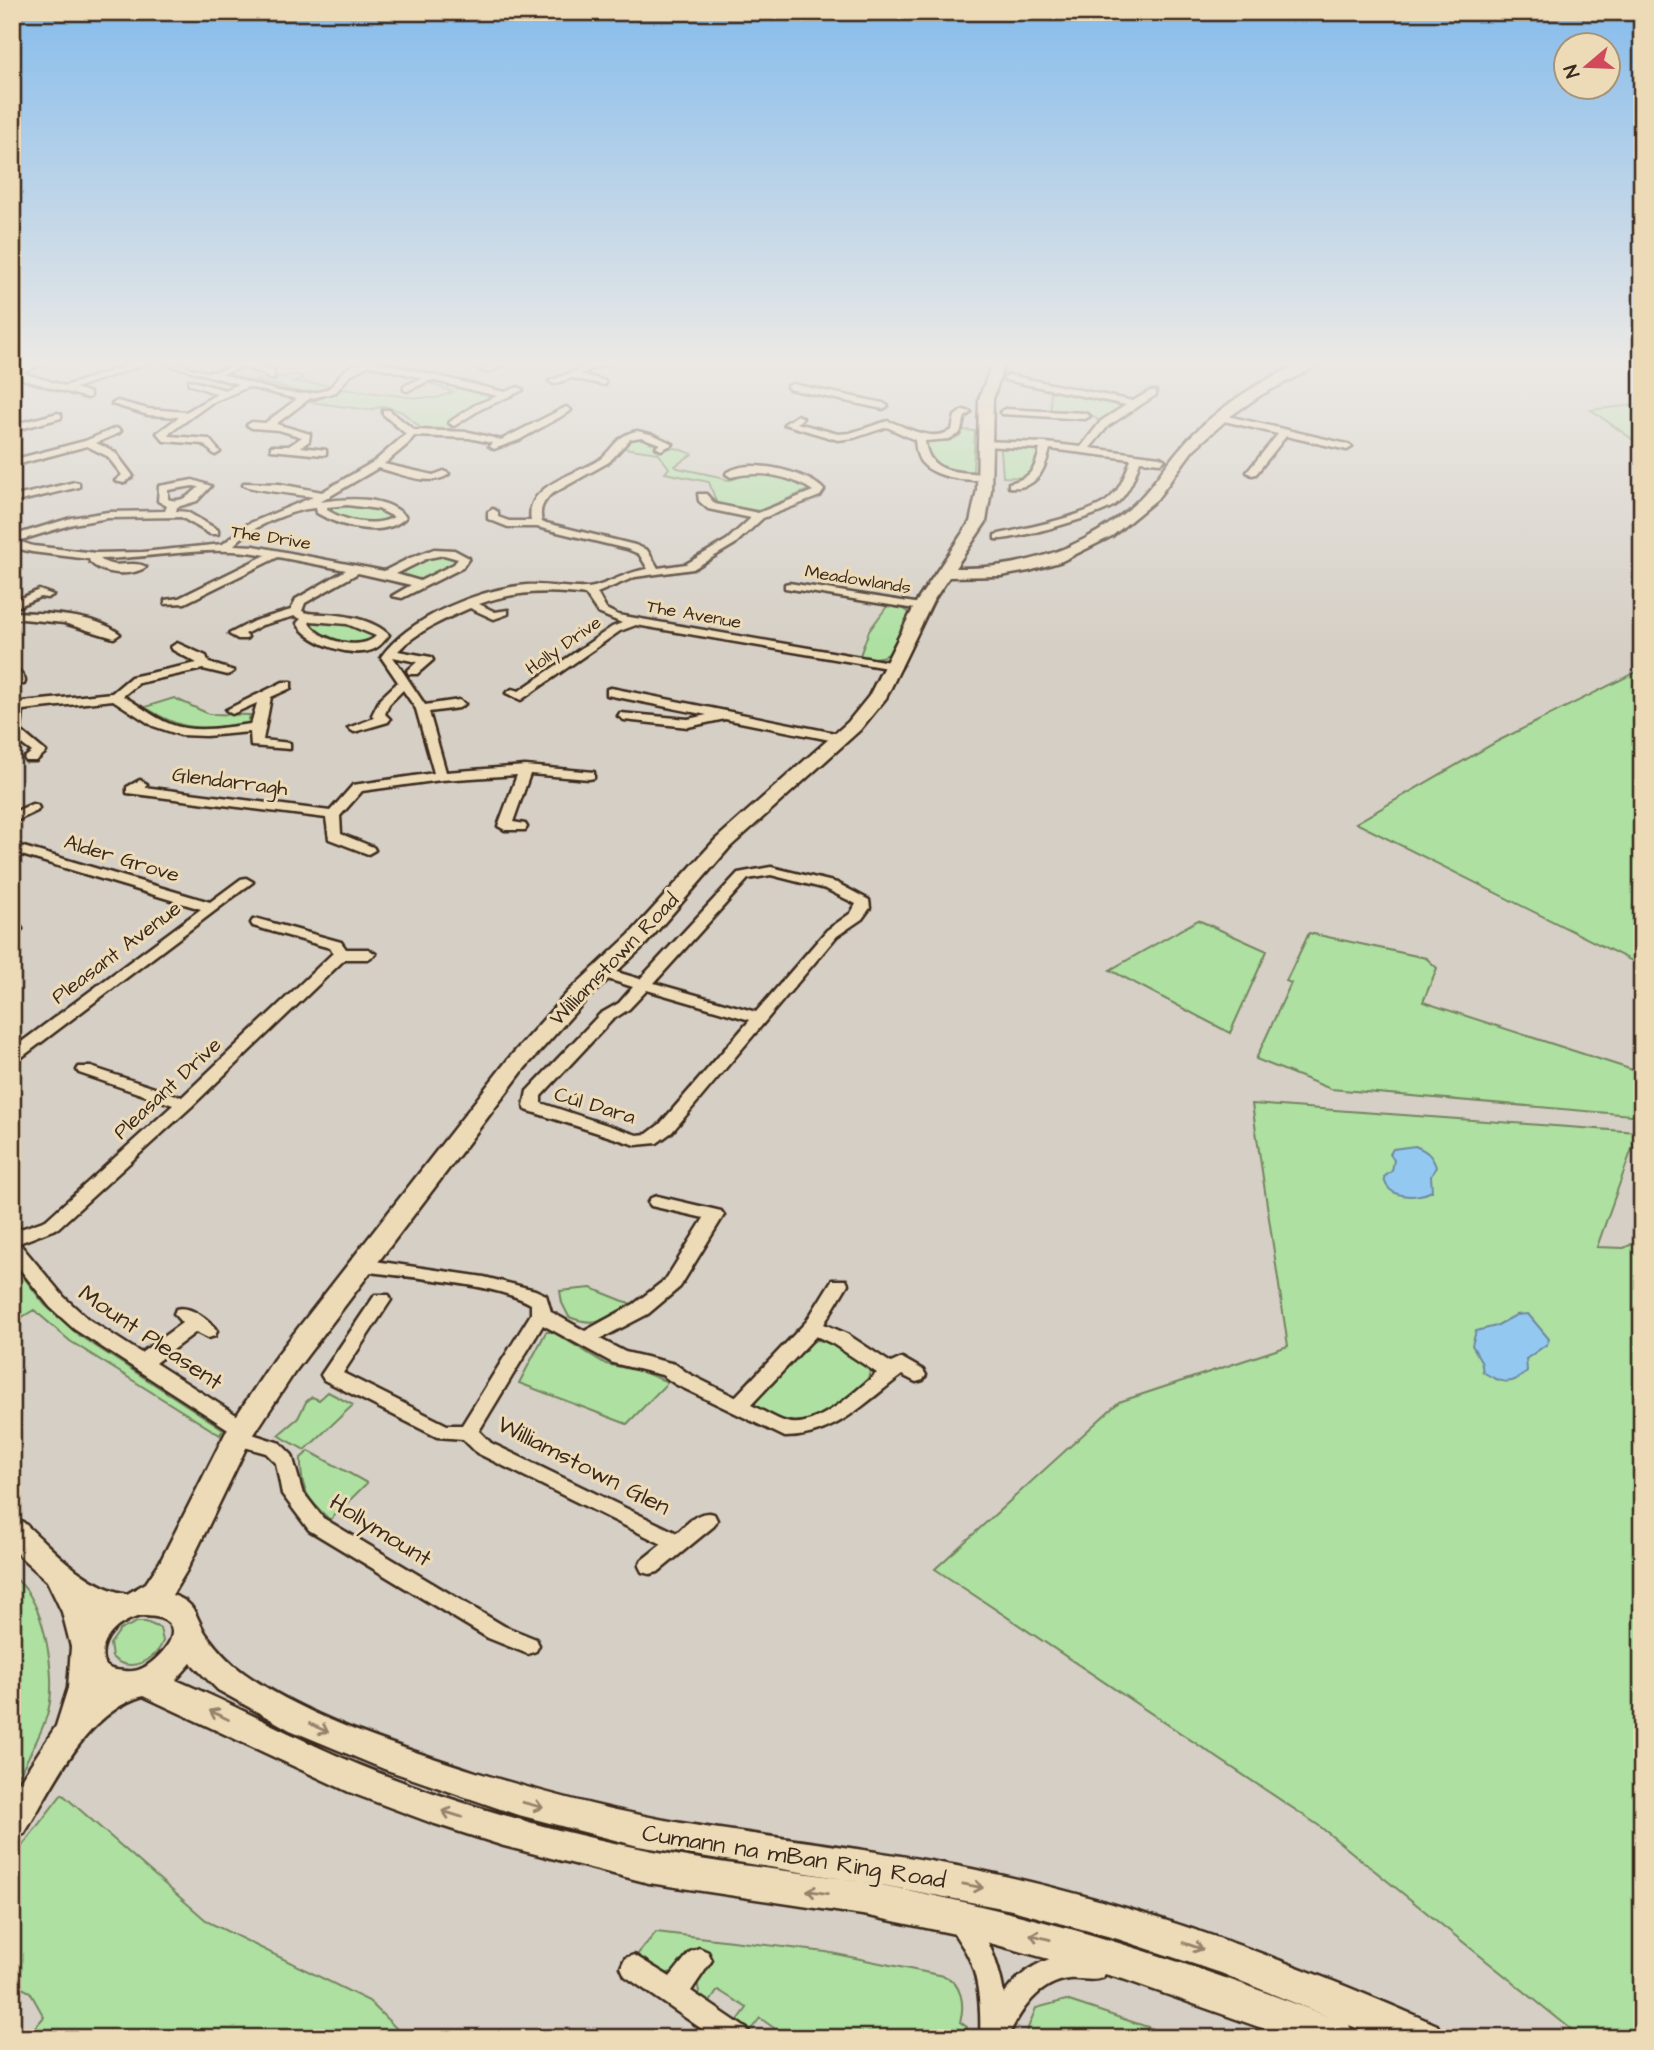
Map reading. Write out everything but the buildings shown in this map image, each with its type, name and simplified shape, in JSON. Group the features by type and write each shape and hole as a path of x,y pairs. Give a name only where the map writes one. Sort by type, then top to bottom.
{"main road":[{"path":"55,1569 97,1601 133,1605"},
{"name":"Cumann na mBan Ring Road","path":"185,1623 215,1669 258,1697 343,1738 410,1765 501,1796 582,1819 677,1838 863,1866 1009,1893 1065,1907 1161,1935 1261,1970 1360,2008 1424,2038"},
{"path":"61,1747 81,1701 85,1651"}],"street":[{"path":"12,463 36,457"},
{"path":"113,457 128,476 120,481"},
{"path":"227,547 239,533 321,501 389,457"},
{"path":"537,524 533,516 537,502 564,481 608,457"},
{"path":"924,457 931,465 948,472 984,477"},
{"name":"Williamstown Road","path":"133,1605 165,1583 239,1433 284,1366 517,1063 558,1017 637,940 730,836 874,704 895,667 921,607 978,522 984,457"},
{"path":"1013,485 1028,484 1034,480 1042,457"},
{"path":"1126,457 1160,460"},
{"path":"943,572 980,574 1014,570 1069,554 1099,540 1142,506 1182,457"},
{"path":"1252,472 1264,457"},
{"path":"999,537 1018,535 1103,509 1119,498 1129,482 1136,458"},
{"path":"377,465 434,478 444,474"},
{"path":"441,776 422,709 387,657 395,646 419,629 468,602 498,592 539,587 590,592 624,577 677,570 699,563 731,542 759,516 816,494 819,490 810,482 757,470 746,469 732,474"},
{"path":"12,500 75,485"},
{"path":"248,485 279,486 321,501 354,503 393,511 401,517 392,524 368,525 329,516 321,511 321,501"},
{"path":"702,496 712,507 759,516"},
{"path":"12,542 90,517 171,509 214,532"},
{"path":"493,512 493,519 508,524 537,524 631,547 643,552 655,571"},
{"name":"The Drive","path":"12,542 32,549 96,556 142,555 227,547 357,569 422,585"},
{"path":"386,575 433,553 449,552 464,558 458,566 398,596"},
{"path":"177,603 276,554"},
{"name":"The Drive","path":"96,556 94,560 100,566 133,570"},
{"path":"296,612 300,601 357,569"},
{"name":"Meadowlands","path":"789,586 921,607"},
{"name":"The Avenue","path":"590,592 602,611 615,618 895,667"},
{"path":"12,606 39,593 47,595"},
{"path":"468,602 495,615 504,612"},
{"path":"242,637 235,634 258,623 296,612 308,618 336,617 377,630 383,635 379,642 362,648 342,647 307,632 303,623 308,618"},
{"path":"12,615 52,616 88,622 114,634"},
{"name":"Holly Drive","path":"512,693 521,696 616,629 636,621"},
{"path":"177,647 202,659 203,665"},
{"path":"390,653 427,660 413,671"},
{"path":"31,758 40,752 14,732 15,708 115,696 135,680 203,665 228,671"},
{"path":"354,728 384,719 378,715 384,702 403,684"},
{"path":"232,710 287,685"},
{"path":"611,692 840,738"},
{"path":"115,696 159,724 181,730 200,733 257,727"},
{"path":"265,696 256,743 285,746"},
{"path":"422,709 459,704"},
{"path":"624,716 688,723 723,715"},
{"path":"368,850 334,836 333,815 358,788 441,776 525,770 580,777 603,766"},
{"path":"520,827 505,826 525,770"},
{"name":"Glendarragh","path":"140,784 132,790 333,815"},
{"path":"12,819 32,808"},
{"name":"Alder Grove","path":"20,850 212,907"},
{"name":"Cúl Dara","path":"771,871 834,887 864,903 861,914 832,933 666,1128 651,1139 636,1140 532,1106 533,1095 606,1017 624,1006 644,985 743,876 771,871"},
{"name":"Pleasant Avenue","path":"12,1057 246,882"},
{"path":"258,923 336,945 341,954 368,954"},
{"name":"Pleasant Drive","path":"12,1239 52,1224 185,1103 341,954"},
{"path":"603,973 760,1018"},
{"path":"85,1070 185,1103"},
{"path":"587,1338 641,1309 673,1283 715,1215 657,1202"},
{"name":"Mount Pleasent","path":"12,1246 69,1314 239,1433"},
{"path":"361,1265 489,1284 529,1294 539,1300 542,1311 540,1315 620,1358 668,1369 785,1430 810,1430 821,1425 902,1365 916,1375"},
{"path":"738,1406 813,1327 839,1284"},
{"name":"Williamstown Glen","path":"382,1300 331,1375 444,1432 468,1432 484,1448 680,1543"},
{"name":"Williamstown Glen","path":"468,1432 540,1315"},
{"path":"140,1364 196,1322"},
{"path":"813,1327 840,1339 891,1373"},
{"name":"Hollymount","path":"239,1433 273,1448 285,1460 292,1493 316,1524 496,1632 528,1645"},
{"path":"650,1566 707,1520"},
{"path":"12,1530 55,1569 74,1601 88,1668 105,1682 139,1683"},
{"name":"Williamstown Road","path":"180,1554 176,1584 185,1623"},
{"path":"12,1823 61,1747 87,1714 100,1702 157,1677 177,1661 188,1642 185,1623 163,1605 133,1605 101,1622 85,1651"},
{"name":"Cumann na mBan Ring Road","path":"139,1683 327,1767 425,1806 615,1859 901,1906 1003,1927 1109,1956 1273,2012 1336,2038"},
{"path":"956,1917 969,1934 988,1972 992,1989 993,2038 1010,2006 1030,1983 1047,1970 1063,1966 1082,1966 1118,1974 1205,2001 1273,2012"},
{"path":"673,1994 699,1960"},
{"path":"634,1967 738,2038"}],"green space":[{"path":"661,457 688,457 675,466 729,480 753,472 806,484 811,489 759,511 717,504 709,482 665,473 669,468"},
{"path":"927,457 974,457 973,471 949,470"},
{"path":"1002,457 1038,457 1031,478 1003,477"},
{"path":"347,504 396,515 382,522 362,522 325,510 335,505"},
{"path":"440,554 455,556 457,563 427,578 412,579 396,573 424,559"},
{"path":"888,605 901,607 911,614 899,643 889,654 882,657 859,658 869,631"},
{"path":"310,620 339,621 377,636 368,645 343,644 315,631 308,624"},
{"path":"1642,669 1642,966 1356,823 1498,741"},
{"path":"174,698 209,714 250,715 248,723 194,727 171,721 145,707"},
{"path":"1198,920 1267,951 1230,1033 1110,970"},
{"path":"1309,933 1426,958 1437,968 1423,1002 1642,1073 1642,1116 1331,1089 1256,1059 1291,983 1286,981"},
{"path":"1252,1104 1638,1132 1597,1247 1624,1248 1642,1239 1642,2038 1582,2038 1318,1825 935,1569 1119,1402 1288,1346"},
{"path":"12,1262 45,1305 80,1336 223,1429 220,1435 70,1341 34,1310 12,1323"},
{"path":"591,1288 631,1304 602,1320 587,1322 569,1317 560,1291"},
{"path":"546,1332 553,1332 606,1364 640,1371 668,1382 627,1424 519,1383"},
{"path":"818,1340 831,1343 867,1367 870,1372 867,1381 836,1406 813,1418 788,1421 765,1413 754,1401 810,1342"},
{"path":"328,1392 353,1405 305,1450 278,1435 298,1418 306,1402 312,1397 319,1400"},
{"path":"309,1451 367,1483 330,1520 306,1493 301,1458"},
{"path":"12,1575 27,1591 40,1619 51,1671 51,1689 43,1727 12,1787"},
{"path":"137,1622 146,1622 160,1628 163,1641 154,1654 141,1663 134,1665 119,1662 112,1657 110,1644 120,1630"},
{"path":"62,1794 208,1922 369,2001 406,2038 25,2038 44,2017 30,1992 12,1983 12,1859"},
{"path":"656,1932 826,1952 944,1976 955,1984 961,1995 960,2022 967,2027 965,2038 788,2038 760,2018 749,2032 736,2023 747,2008 718,1990 708,2005 700,1997 697,1981 712,1963 696,1951 678,1970 665,1974 636,1956"},
{"path":"1066,2000 1181,2038 1024,2038 1036,2008"}],"water":[{"path":"1415,1146 1428,1154 1436,1167 1431,1176 1432,1191 1411,1196 1396,1193 1390,1190 1384,1177 1392,1171 1394,1160 1390,1154 1393,1149"},
{"path":"1528,1314 1549,1339 1547,1344 1526,1359 1527,1371 1522,1376 1506,1382 1483,1372 1481,1361 1472,1345 1476,1331 1496,1326 1516,1315"}]}
